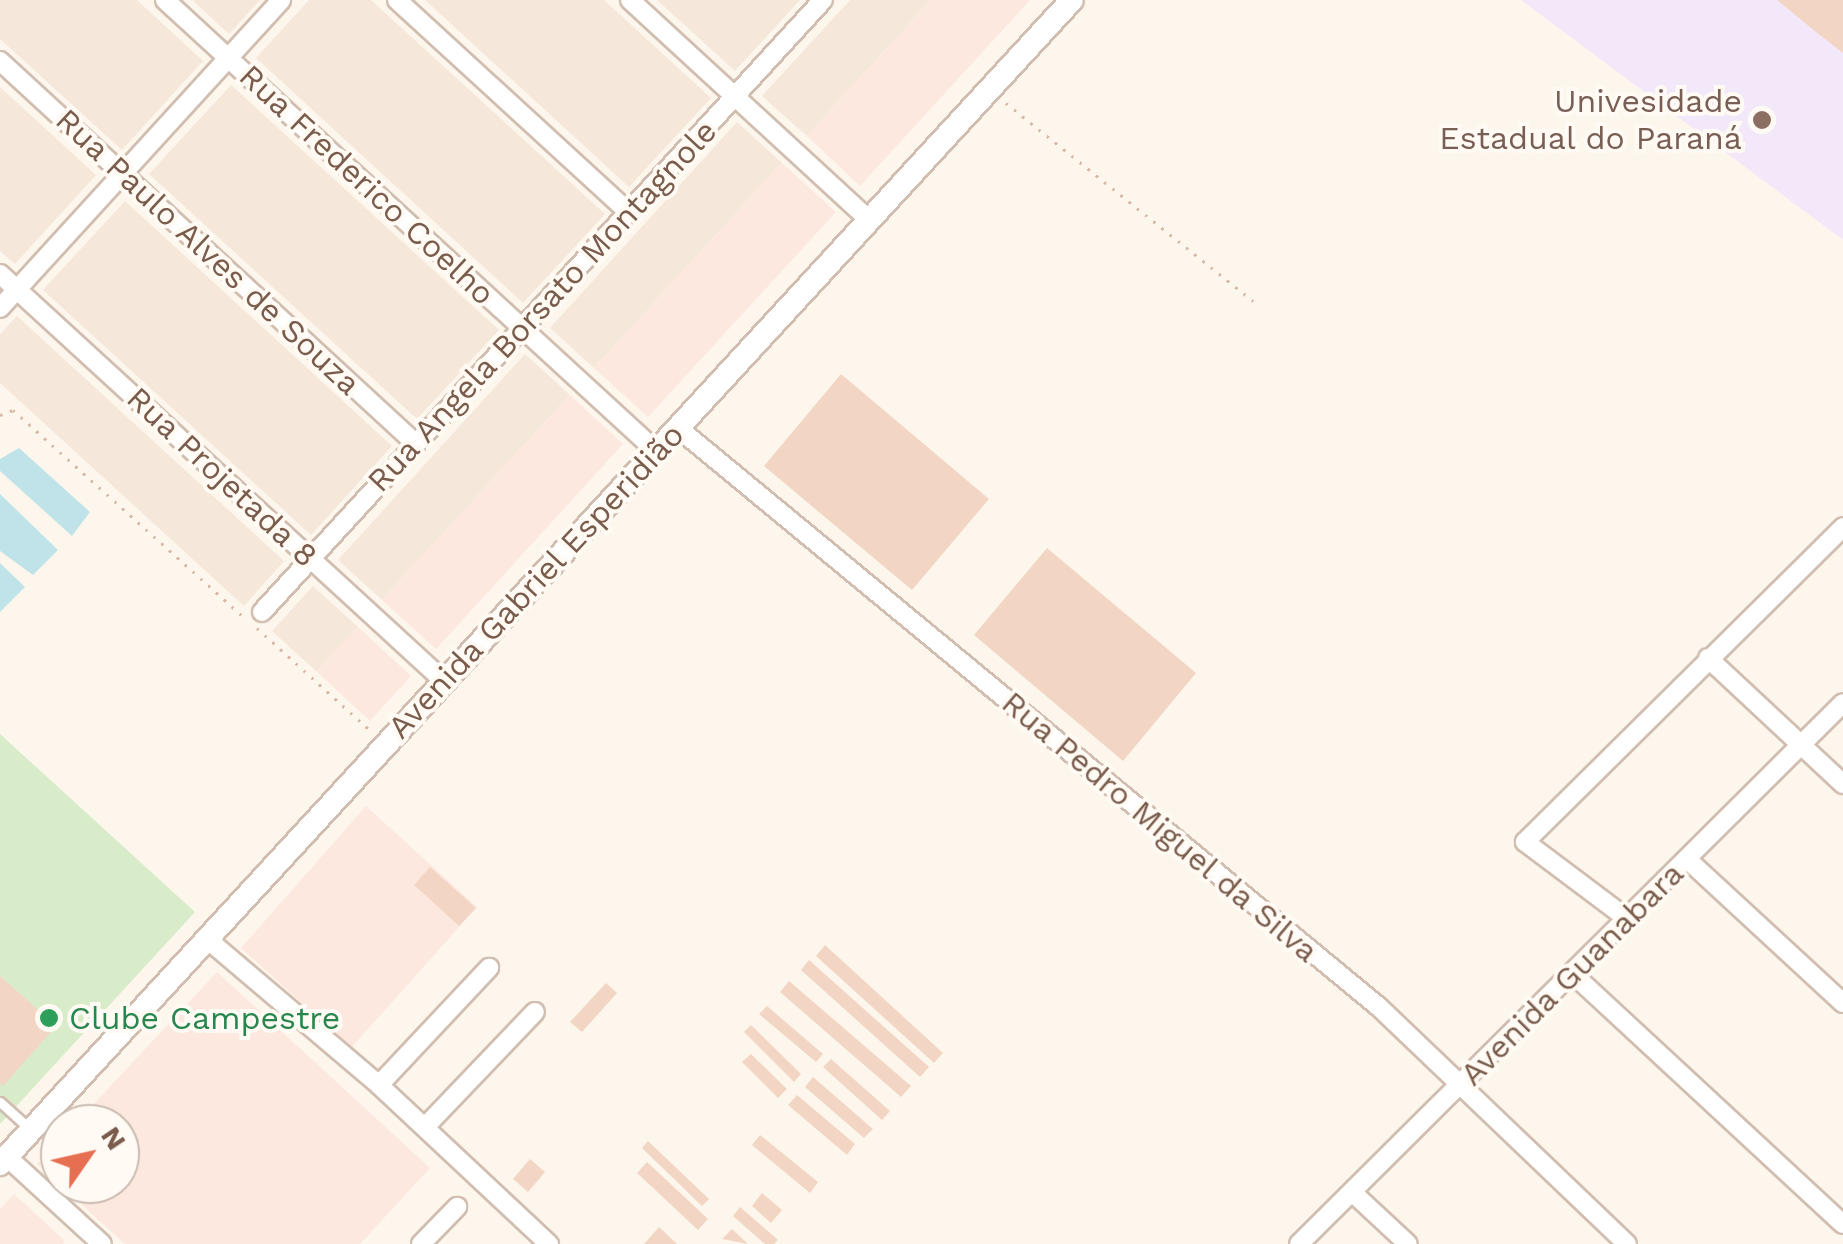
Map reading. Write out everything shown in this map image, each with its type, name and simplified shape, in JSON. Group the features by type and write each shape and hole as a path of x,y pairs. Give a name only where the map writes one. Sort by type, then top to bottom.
{"main road":[{"name":"Avenida Gabriel Esperidião","path":"3,1160 1072,0"}],"street":[{"name":"Rua Frederico Coelho","path":"166,0 656,451"},
{"path":"0,308 282,0"},
{"path":"398,0 628,212"},
{"path":"630,0 869,220"},
{"name":"Rua Angela Borsato Montagnole","path":"262,612 823,0"},
{"name":"Rua Paulo Alves de Souza","path":"0,61 416,444"},
{"name":"Rua Projetada 8","path":"0,274 444,681"},
{"name":"Rua Pedro Miguel da Silva","path":"678,428 1379,1008 1627,1244"},
{"path":"1630,920 1525,842 1843,527"},
{"path":"1708,658 1843,784"},
{"name":"Avenida Guanabara","path":"1299,1244 1574,976 1843,703"},
{"path":"1688,860 1843,1003"},
{"path":"207,938 379,1085 549,1244"},
{"path":"379,1085 489,968"},
{"path":"1574,976 1843,1224"},
{"path":"425,1127 535,1012"},
{"path":"3,1160 102,1244"},
{"path":"1352,1192 1408,1244"},
{"path":"421,1244 457,1206"}],"lane":[{"path":"0,1102 31,1130"}],"path":[{"path":"989,90 1253,302"},
{"path":"0,415 13,410 386,744"}],"shaded area":[{"path":"0,0 137,0 203,61 122,150 0,39"},
{"path":"192,0 260,0 229,34"},
{"path":"309,0 371,0 605,214 523,303 256,58"},
{"path":"425,0 604,0 711,98 629,187"},
{"path":"657,0 800,0 735,71"},
{"path":"850,0 931,0 807,136 762,96"},
{"path":"931,0 1030,0 860,186 807,136"},
{"name":"Univesidade Estadual do Paraná","path":"1521,0 1843,0 1843,240"},
{"path":"231,85 499,330 417,419 149,174"},
{"path":"0,87 96,175 15,264 0,251"},
{"path":"737,122 782,163 594,368 550,328"},
{"path":"782,163 836,212 648,417 594,368"},
{"path":"125,201 392,446 311,535 43,290"},
{"path":"17,316 284,561 244,606 0,383 0,334"},
{"path":"525,354 570,395 382,600 338,560"},
{"path":"570,395 623,444 436,649 382,600"},
{"path":"313,586 358,627 317,672 272,631"},
{"path":"358,627 411,676 370,721 317,672"},
{"path":"366,806 477,907 351,1048 241,948"},
{"path":"217,972 430,1168 360,1244 125,1244 81,1204 140,1204 140,1104 94,1104"},
{"path":"14,1194 65,1241 63,1244 0,1244 0,1209"}],"green space":[{"name":"Clube Campestre","path":"0,734 195,912 0,1124"}],"water":[{"path":"19,448 90,512 72,536 0,471 0,459"},
{"path":"0,494 58,550 33,575 0,551"},
{"path":"0,563 25,587 0,612"}],"building":[{"path":"1777,0 1843,0 1843,53 1816,32"},
{"path":"841,374 989,499 912,590 764,466"},
{"path":"1047,548 1196,673 1123,761 974,635"},
{"path":"430,867 476,908 459,926 414,885"},
{"path":"825,945 943,1053 934,1063 816,956"},
{"path":"809,960 929,1067 920,1077 801,970"},
{"path":"0,976 56,1026 3,1086 0,1083"},
{"path":"789,981 911,1086 901,1097 780,992"},
{"path":"606,983 617,993 582,1032 570,1022"},
{"path":"767,1006 823,1054 816,1062 759,1014"},
{"path":"751,1025 801,1074 794,1082 744,1032"},
{"path":"751,1054 787,1089 778,1098 742,1062"},
{"path":"831,1059 890,1111 882,1120 823,1067"},
{"path":"813,1077 873,1129 864,1138 805,1087"},
{"path":"797,1095 855,1144 847,1155 788,1105"},
{"path":"760,1135 818,1182 810,1193 752,1145"},
{"path":"648,1141 709,1199 702,1206 642,1148"},
{"path":"530,1159 545,1172 528,1192 513,1179"},
{"path":"647,1162 708,1219 698,1230 637,1173"},
{"path":"762,1193 782,1210 771,1223 752,1206"},
{"path":"740,1207 778,1240 765,1244 733,1216"},
{"path":"659,1227 677,1244 644,1244"},
{"path":"732,1229 748,1244 722,1239"}],"place":[{"name":"Univesidade Estadual do Paraná","path":"1762,120"},
{"name":"Clube Campestre","path":"49,1018"}]}
